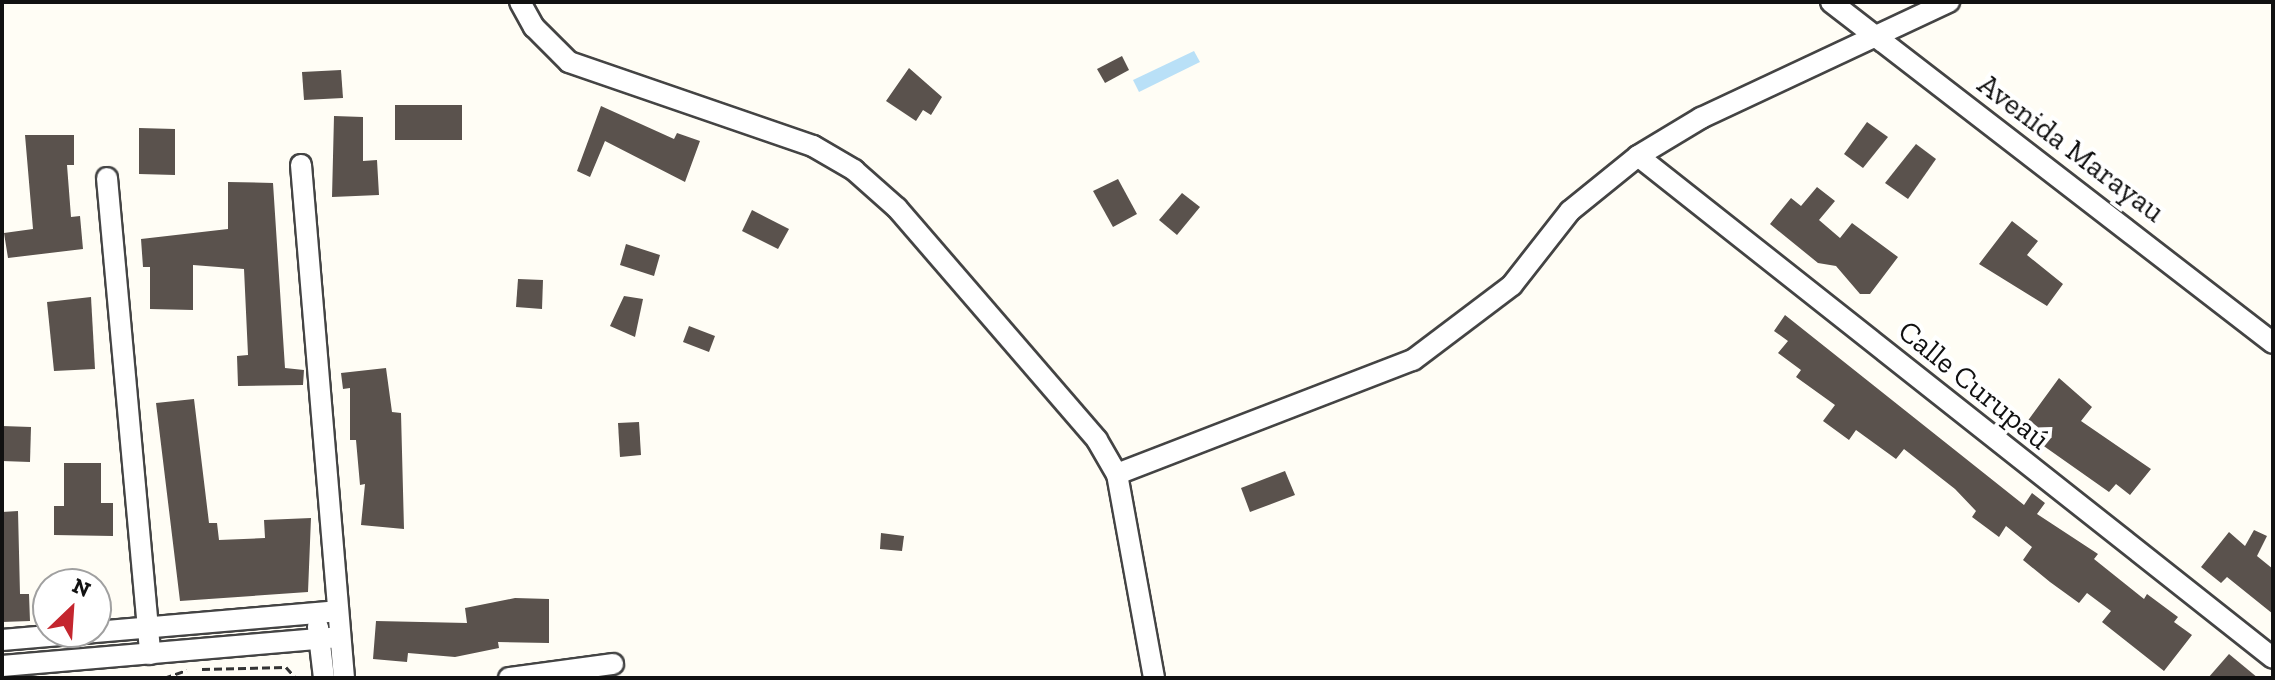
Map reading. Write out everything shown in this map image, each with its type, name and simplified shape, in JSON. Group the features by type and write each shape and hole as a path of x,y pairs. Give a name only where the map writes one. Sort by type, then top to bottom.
{"street":[{"path":"520,2 534,27 569,62 813,146 854,170 897,208 1097,440 1117,474 1154,678"},
{"name":"Avenida Marayau","path":"1831,2 2273,343"},
{"path":"1117,474 1413,360 1512,285 1570,211 1638,156 1701,118 1949,2"},
{"name":"Calle Curupaú","path":"1638,156 2273,658"},
{"path":"301,165 330,638 324,678"},
{"path":"107,178 150,654"},
{"path":"2,640 328,608"},
{"path":"2,666 330,638"},
{"path":"330,638 344,678"},
{"path":"509,678 613,664"}],"path":[{"path":"164,678 186,670 268,666 286,667 296,678"}],"water":[{"path":"1194,51 1200,62 1139,92 1133,80"}],"building":[{"path":"1122,56 1129,70 1105,83 1097,69"},
{"path":"909,68 942,97 931,115 923,110 916,121 886,101"},
{"path":"341,70 343,98 304,100 302,72"},
{"path":"395,105 462,105 462,140 395,140"},
{"path":"601,106 674,139 677,133 700,141 685,182 605,141 590,177 577,171"},
{"path":"334,116 363,117 363,161 377,160 379,195 332,197"},
{"path":"1867,122 1888,137 1863,168 1844,154"},
{"path":"139,128 175,129 175,175 139,174"},
{"path":"25,135 74,135 74,165 67,165 71,217 80,216 83,249 8,258 4,233 33,229"},
{"path":"1916,144 1936,159 1908,199 1885,183"},
{"path":"1118,179 1137,214 1113,227 1093,191"},
{"path":"228,182 273,183 285,368 304,370 303,385 238,386 237,356 248,355 244,269 193,265 193,310 150,309 150,267 143,267 141,239 228,229"},
{"path":"1817,187 1835,201 1819,220 1840,238 1852,223 1898,257 1870,294 1860,294 1836,266 1818,263 1770,224 1791,198 1801,206"},
{"path":"1182,193 1200,207 1177,235 1159,220"},
{"path":"752,210 789,229 778,249 742,231"},
{"path":"2012,221 2038,241 2027,255 2063,284 2047,306 1979,264"},
{"path":"626,244 660,255 654,276 620,265"},
{"path":"518,279 543,280 542,309 516,307"},
{"path":"624,296 643,299 635,337 610,326"},
{"path":"91,297 95,369 54,371 47,302"},
{"path":"1785,315 2024,505 2032,493 2045,503 2037,514 2098,554 2094,559 2144,599 2147,594 2178,617 2174,622 2192,635 2164,671 2102,622 2111,611 2087,593 2079,603 2050,582 2023,560 2032,547 2006,526 1999,537 1972,517 1976,511 1955,489 1904,449 1896,459 1856,430 1849,440 1823,421 1835,405 1796,377 1801,370 1778,353 1788,341 1774,331"},
{"path":"689,326 715,336 709,352 683,342"},
{"path":"386,368 392,412 401,413 404,529 361,525 365,484 360,485 356,440 350,440 350,388 343,389 341,373"},
{"path":"2059,378 2092,407 2081,421 2151,469 2130,495 2116,484 2109,492 2021,430"},
{"path":"194,399 209,523 217,523 219,540 265,538 264,520 311,518 308,592 180,601 156,403"},
{"path":"639,422 641,455 620,457 618,423"},
{"path":"2,426 31,427 30,462 2,461"},
{"path":"64,463 101,463 101,503 113,503 113,536 54,535 54,506 64,506"},
{"path":"1285,471 1295,495 1250,512 1241,488"},
{"path":"18,511 20,594 29,594 30,621 2,622 2,512"},
{"path":"2254,530 2267,536 2257,556 2273,569 2273,614 2227,577 2221,583 2201,567 2229,532 2245,546"},
{"path":"881,533 904,536 902,551 880,549"},
{"path":"515,598 549,599 549,643 498,642 499,648 455,657 408,653 407,662 373,659 376,621 467,623 465,608"},
{"path":"2229,654 2258,678 2208,678"}]}
